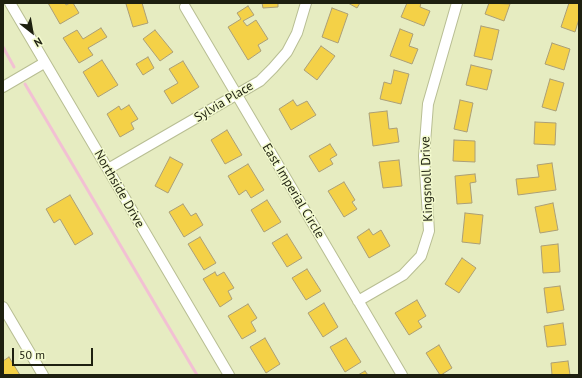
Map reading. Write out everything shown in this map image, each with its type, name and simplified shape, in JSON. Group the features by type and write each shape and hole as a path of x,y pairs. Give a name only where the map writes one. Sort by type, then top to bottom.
{"street":[{"name":"Northside Drive","path":"10,3 228,375"},
{"name":"Sylvia Place","path":"108,169 260,80 287,52 297,33 306,3"},
{"name":"Kingsnoll Drive","path":"358,301 403,275 420,256 428,231 424,156 428,104 457,3"},
{"name":"East Imperial Circle","path":"185,7 402,375"},
{"path":"3,87 44,63"},
{"path":"3,307 43,375"}],"building":[{"path":"48,3 65,3 66,5 73,3 79,13 60,24"},
{"path":"142,3 148,23 133,27 126,4"},
{"path":"262,3 278,3 278,7 263,8"},
{"path":"348,3 360,3 357,8"},
{"path":"407,3 421,3 420,7 430,11 424,26 401,17"},
{"path":"489,3 510,4 504,21 485,14"},
{"path":"569,3 579,3 579,19 575,32 561,27"},
{"path":"248,6 254,15 243,21 247,26 256,20 268,39 258,45 261,51 248,60 228,27 241,19 237,13"},
{"path":"332,8 348,14 338,43 322,37"},
{"path":"481,26 499,30 492,60 474,56"},
{"path":"101,28 107,37 88,48 93,55 79,63 63,38 77,30 83,39"},
{"path":"400,29 413,34 409,46 418,49 412,64 390,56"},
{"path":"155,30 173,52 160,61 143,39"},
{"path":"552,43 570,49 564,70 545,64"},
{"path":"321,46 335,56 317,80 304,70"},
{"path":"148,57 154,68 143,75 136,64"},
{"path":"102,60 118,85 98,97 83,72"},
{"path":"183,61 199,87 172,104 164,91 178,83 169,69"},
{"path":"471,65 492,70 487,90 466,85"},
{"path":"394,70 409,74 401,104 380,99 384,82 391,84"},
{"path":"550,79 564,83 556,111 542,107"},
{"path":"293,100 297,106 307,101 316,115 291,130 279,109"},
{"path":"460,100 473,103 467,132 454,129"},
{"path":"129,105 138,119 131,123 134,129 120,137 107,114 119,106 121,110"},
{"path":"387,111 389,129 397,128 399,142 373,146 369,113"},
{"path":"535,122 556,123 555,145 534,144"},
{"path":"227,130 242,155 225,164 211,140"},
{"path":"454,140 475,141 475,162 453,161"},
{"path":"330,144 337,155 330,159 333,164 319,172 309,156"},
{"path":"170,157 183,164 168,193 155,186"},
{"path":"399,160 402,186 383,188 379,162"},
{"path":"552,163 556,190 518,195 516,179 539,177 537,165"},
{"path":"248,164 264,190 251,198 246,190 239,195 228,176"},
{"path":"475,174 476,182 470,183 472,203 457,204 455,176"},
{"path":"344,182 355,200 352,202 357,209 344,217 328,191"},
{"path":"70,195 93,234 75,245 60,219 54,223 46,209"},
{"path":"267,200 281,222 264,232 251,210"},
{"path":"553,203 558,230 540,233 535,207"},
{"path":"183,204 191,216 196,213 203,225 184,237 169,212"},
{"path":"465,213 483,215 480,244 462,242"},
{"path":"369,229 373,235 381,230 390,246 369,258 357,237"},
{"path":"287,234 302,258 287,267 272,243"},
{"path":"200,237 216,263 204,270 188,244"},
{"path":"558,244 560,272 543,273 541,246"},
{"path":"462,258 476,268 459,293 445,284"},
{"path":"307,269 321,291 306,300 292,278"},
{"path":"215,272 217,276 224,272 234,288 228,291 232,299 220,307 203,279"},
{"path":"560,286 564,310 547,313 544,288"},
{"path":"417,300 426,316 418,321 422,327 409,335 395,313"},
{"path":"324,303 338,327 323,337 308,313"},
{"path":"248,304 257,318 251,322 256,331 242,339 228,316"},
{"path":"563,323 566,345 547,347 544,326"},
{"path":"265,338 280,364 266,373 250,347"},
{"path":"346,338 361,362 345,372 330,347"},
{"path":"439,345 452,368 441,375 426,353"},
{"path":"9,357 20,375 3,375 3,361"},
{"path":"568,361 570,375 552,375 551,363"},
{"path":"365,371 368,375 358,375"}],"waterway":[{"path":"3,47 14,67"},
{"path":"25,84 197,375"}]}
